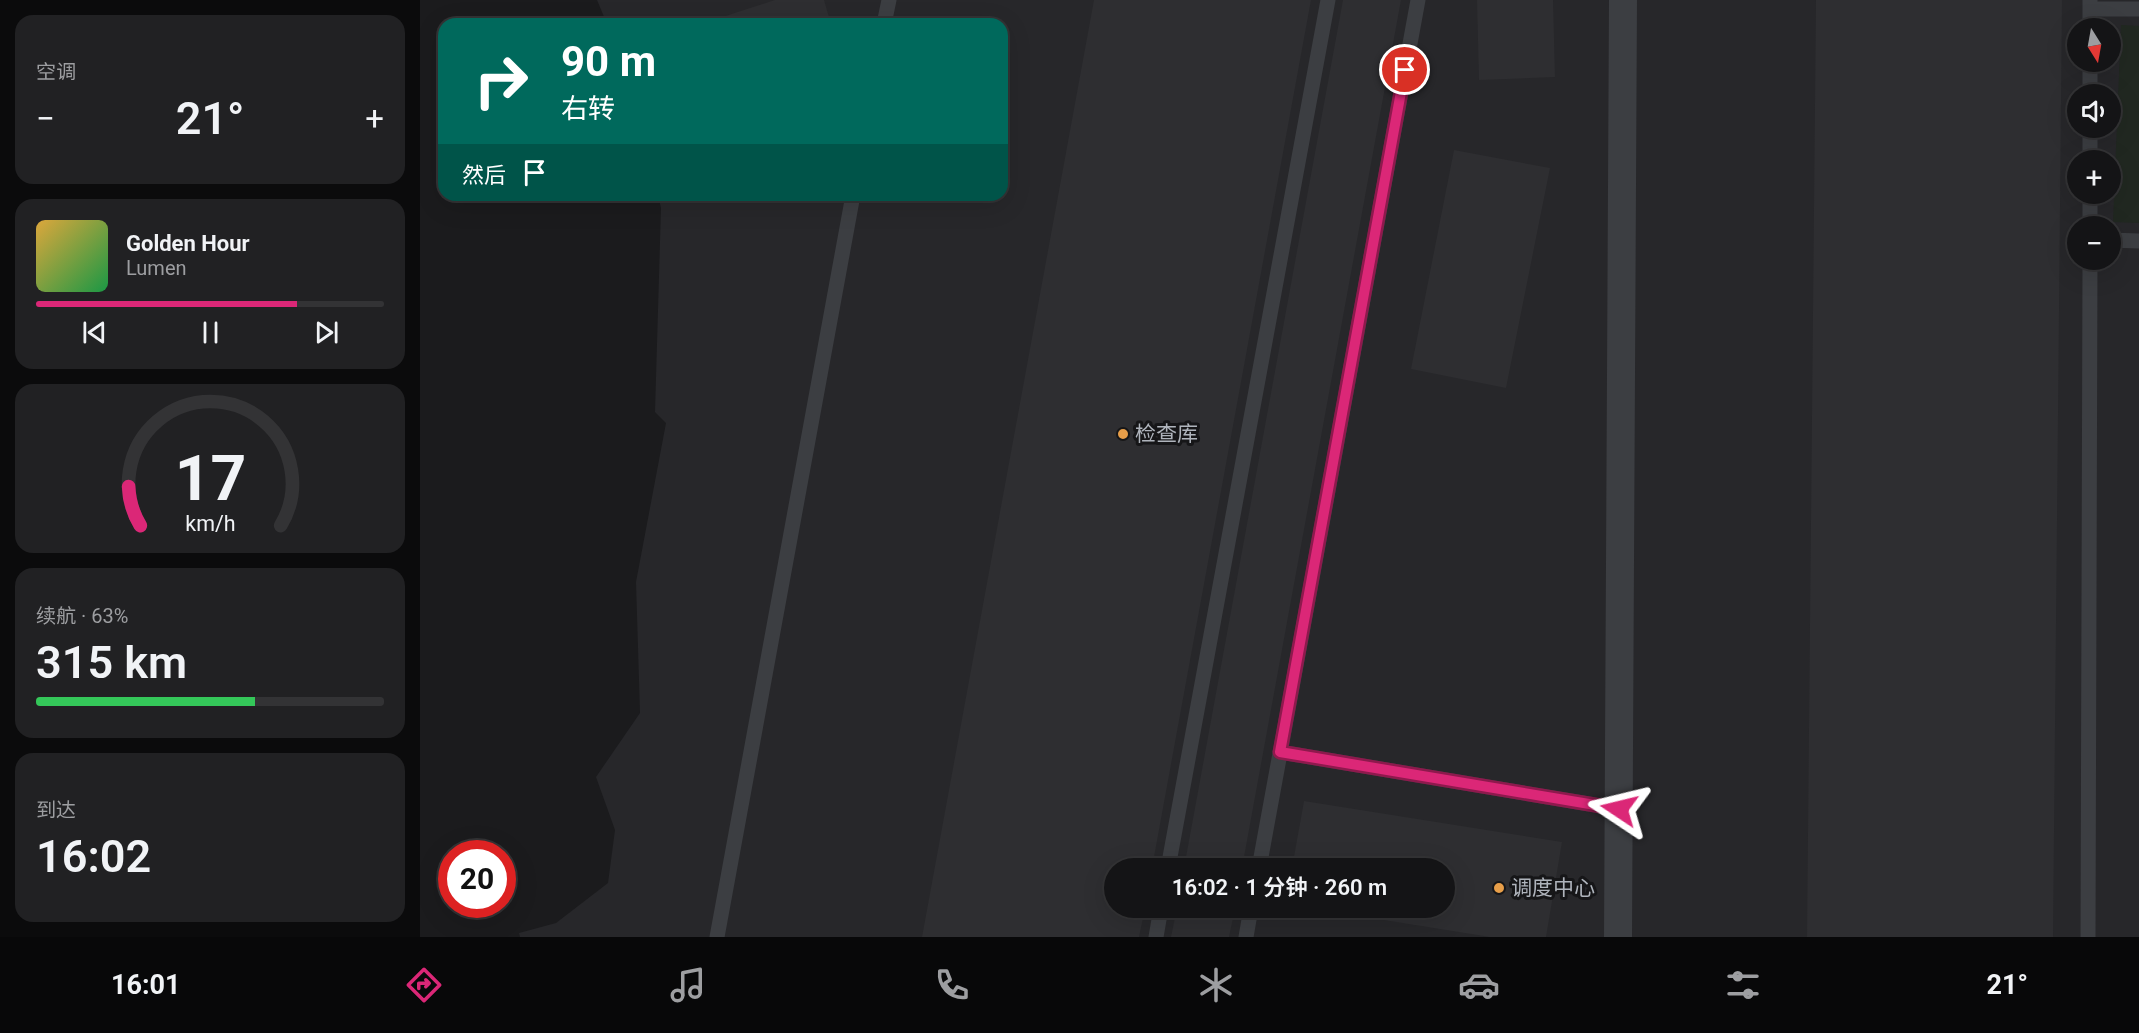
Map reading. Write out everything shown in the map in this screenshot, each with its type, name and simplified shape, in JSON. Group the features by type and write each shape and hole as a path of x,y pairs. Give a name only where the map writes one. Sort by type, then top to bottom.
{"street":[{"path":"1618,937 1623,0"}],"lane":[{"path":"885,18 889,0"},
{"path":"1170,858 1328,0"},
{"path":"1260,858 1418,0"},
{"path":"2090,4 2139,9"},
{"path":"717,937 852,201"},
{"path":"2121,240 2139,241"},
{"path":"2088,937 2090,270"},
{"path":"1280,752 1619,809"},
{"path":"1156,937 1159,918"},
{"path":"1246,937 1249,918"}],"shaded area":[{"path":"597,0 2139,0 2139,937 520,937 519,933 556,923 608,883 615,830 596,777 640,713 636,582 666,423 655,412 659,201 1008,201 1008,18 604,18"},
{"path":"2121,25 2139,26 2139,223 2121,222 2121,216 2113,216 2114,204 2121,204 2121,150 2116,150 2116,138 2121,138 2121,84 2119,84 2119,72 2121,72"}],"building":[{"path":"775,0 824,0 829,18 720,18"},
{"name":"检查库","path":"1094,0 1311,0 1154,858 1104,858 1104,918 1143,918 1139,937 922,937"},
{"path":"1343,0 1401,0 1244,858 1186,858"},
{"path":"1477,0 1553,0 1555,77 1479,80"},
{"path":"1816,0 2062,0 2053,937 1807,937"},
{"path":"1454,150 1550,168 1506,388 1411,369"},
{"name":"调度中心","path":"1304,801 1562,842 1546,937 1490,937 1371,918 1455,918 1455,858 1294,858"},
{"path":"1175,918 1233,918 1229,937 1171,937"}],"place":[{"name":"检查库","path":"1123,434"},
{"name":"调度中心","path":"1499,888"}],"route":[{"path":"1405,70 1280,752 1619,809"}]}
